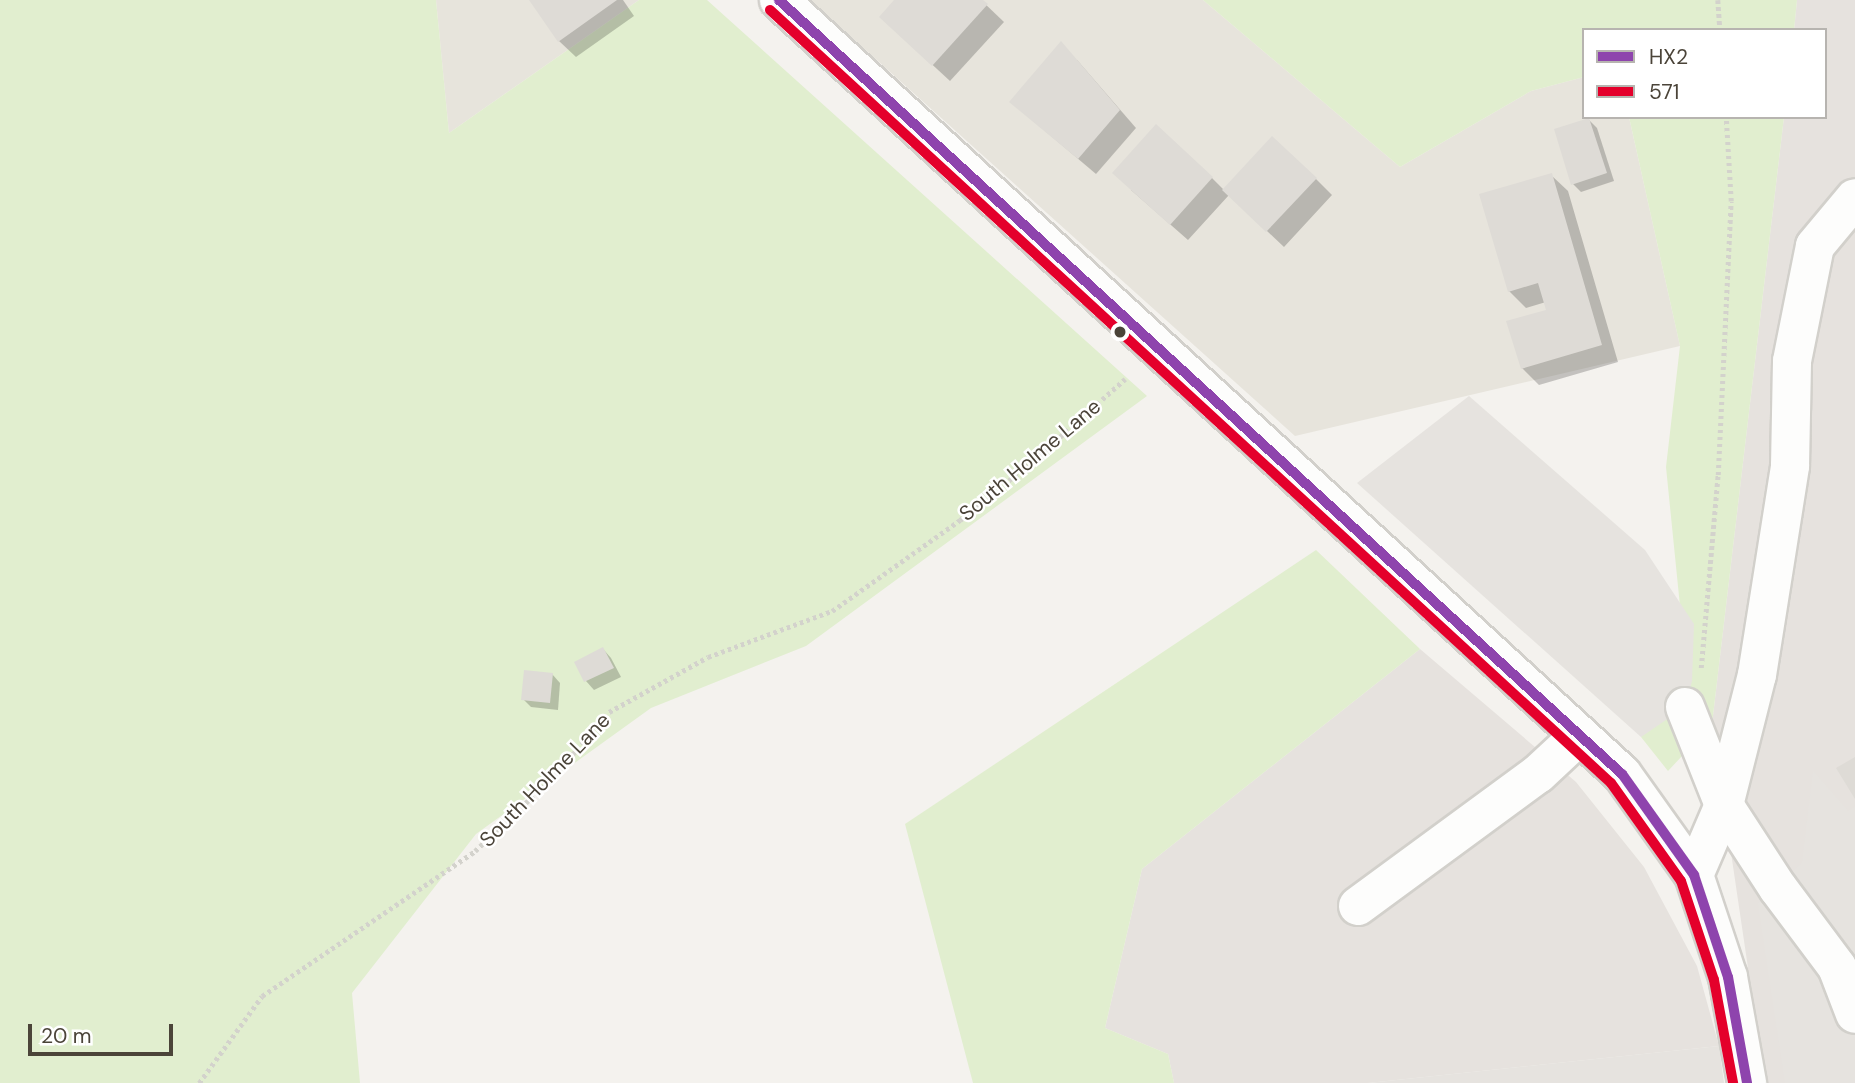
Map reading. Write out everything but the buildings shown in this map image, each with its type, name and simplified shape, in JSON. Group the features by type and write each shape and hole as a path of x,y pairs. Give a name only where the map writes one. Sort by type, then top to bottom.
{"street":[{"path":"779,0 1622,774 1694,875 1728,977 1747,1083"},
{"path":"1694,875 1724,805 1757,675 1790,466 1792,361 1815,246 1855,198"},
{"path":"1689,720 1724,805 1837,967 1855,1014"},
{"path":"1359,906 1538,774 1580,735"}],"path":[{"path":"1718,0 1720,28"},
{"path":"1689,720 1708,609 1718,475 1731,201 1726,119"},
{"name":"South Holme Lane","path":"199,1083 261,996 475,851 554,776 608,712 708,657 832,611 960,520 1034,460 1158,347"}],"shaded area":[{"path":"436,0 639,0 449,133"},
{"path":"810,0 1203,0 1400,167 1531,91 1582,78 1582,119 1629,119 1680,346 1295,436"},
{"path":"1797,0 1855,0 1855,1083 1765,1083 1712,724 1784,119 1827,119 1827,28 1794,28"},
{"path":"1469,396 1645,550 1694,624 1692,681 1685,707 1641,737 1357,483"},
{"path":"1420,649 1576,782 1644,867 1697,966 1719,1046 1368,1083 1174,1083 1168,1054 1105,1028 1142,869"},
{"path":"1813,771 1848,811 1855,807 1855,1083 1785,1083 1758,903 1802,863"},
{"path":"1719,1046 1724,1083 1368,1083"}],"green space":[{"path":"0,0 436,0 449,133 639,0 707,0 1147,396 806,646 651,708 476,834 352,993 360,1083 0,1083"},
{"path":"1203,0 1797,0 1794,28 1582,28 1582,78 1531,91 1400,167"},
{"path":"1629,119 1784,119 1712,724 1668,771 1641,737 1682,626 1666,467 1680,346"},
{"path":"1316,550 1420,649 1142,869 1105,1028 1168,1054 1174,1083 973,1083 905,824"}],"transit line":[{"name":"HX2","path":"779,0 1622,774 1694,875 1728,977 1747,1083"},
{"name":"571","path":"770,10 1611,783 1681,881 1714,980 1733,1083"}]}
